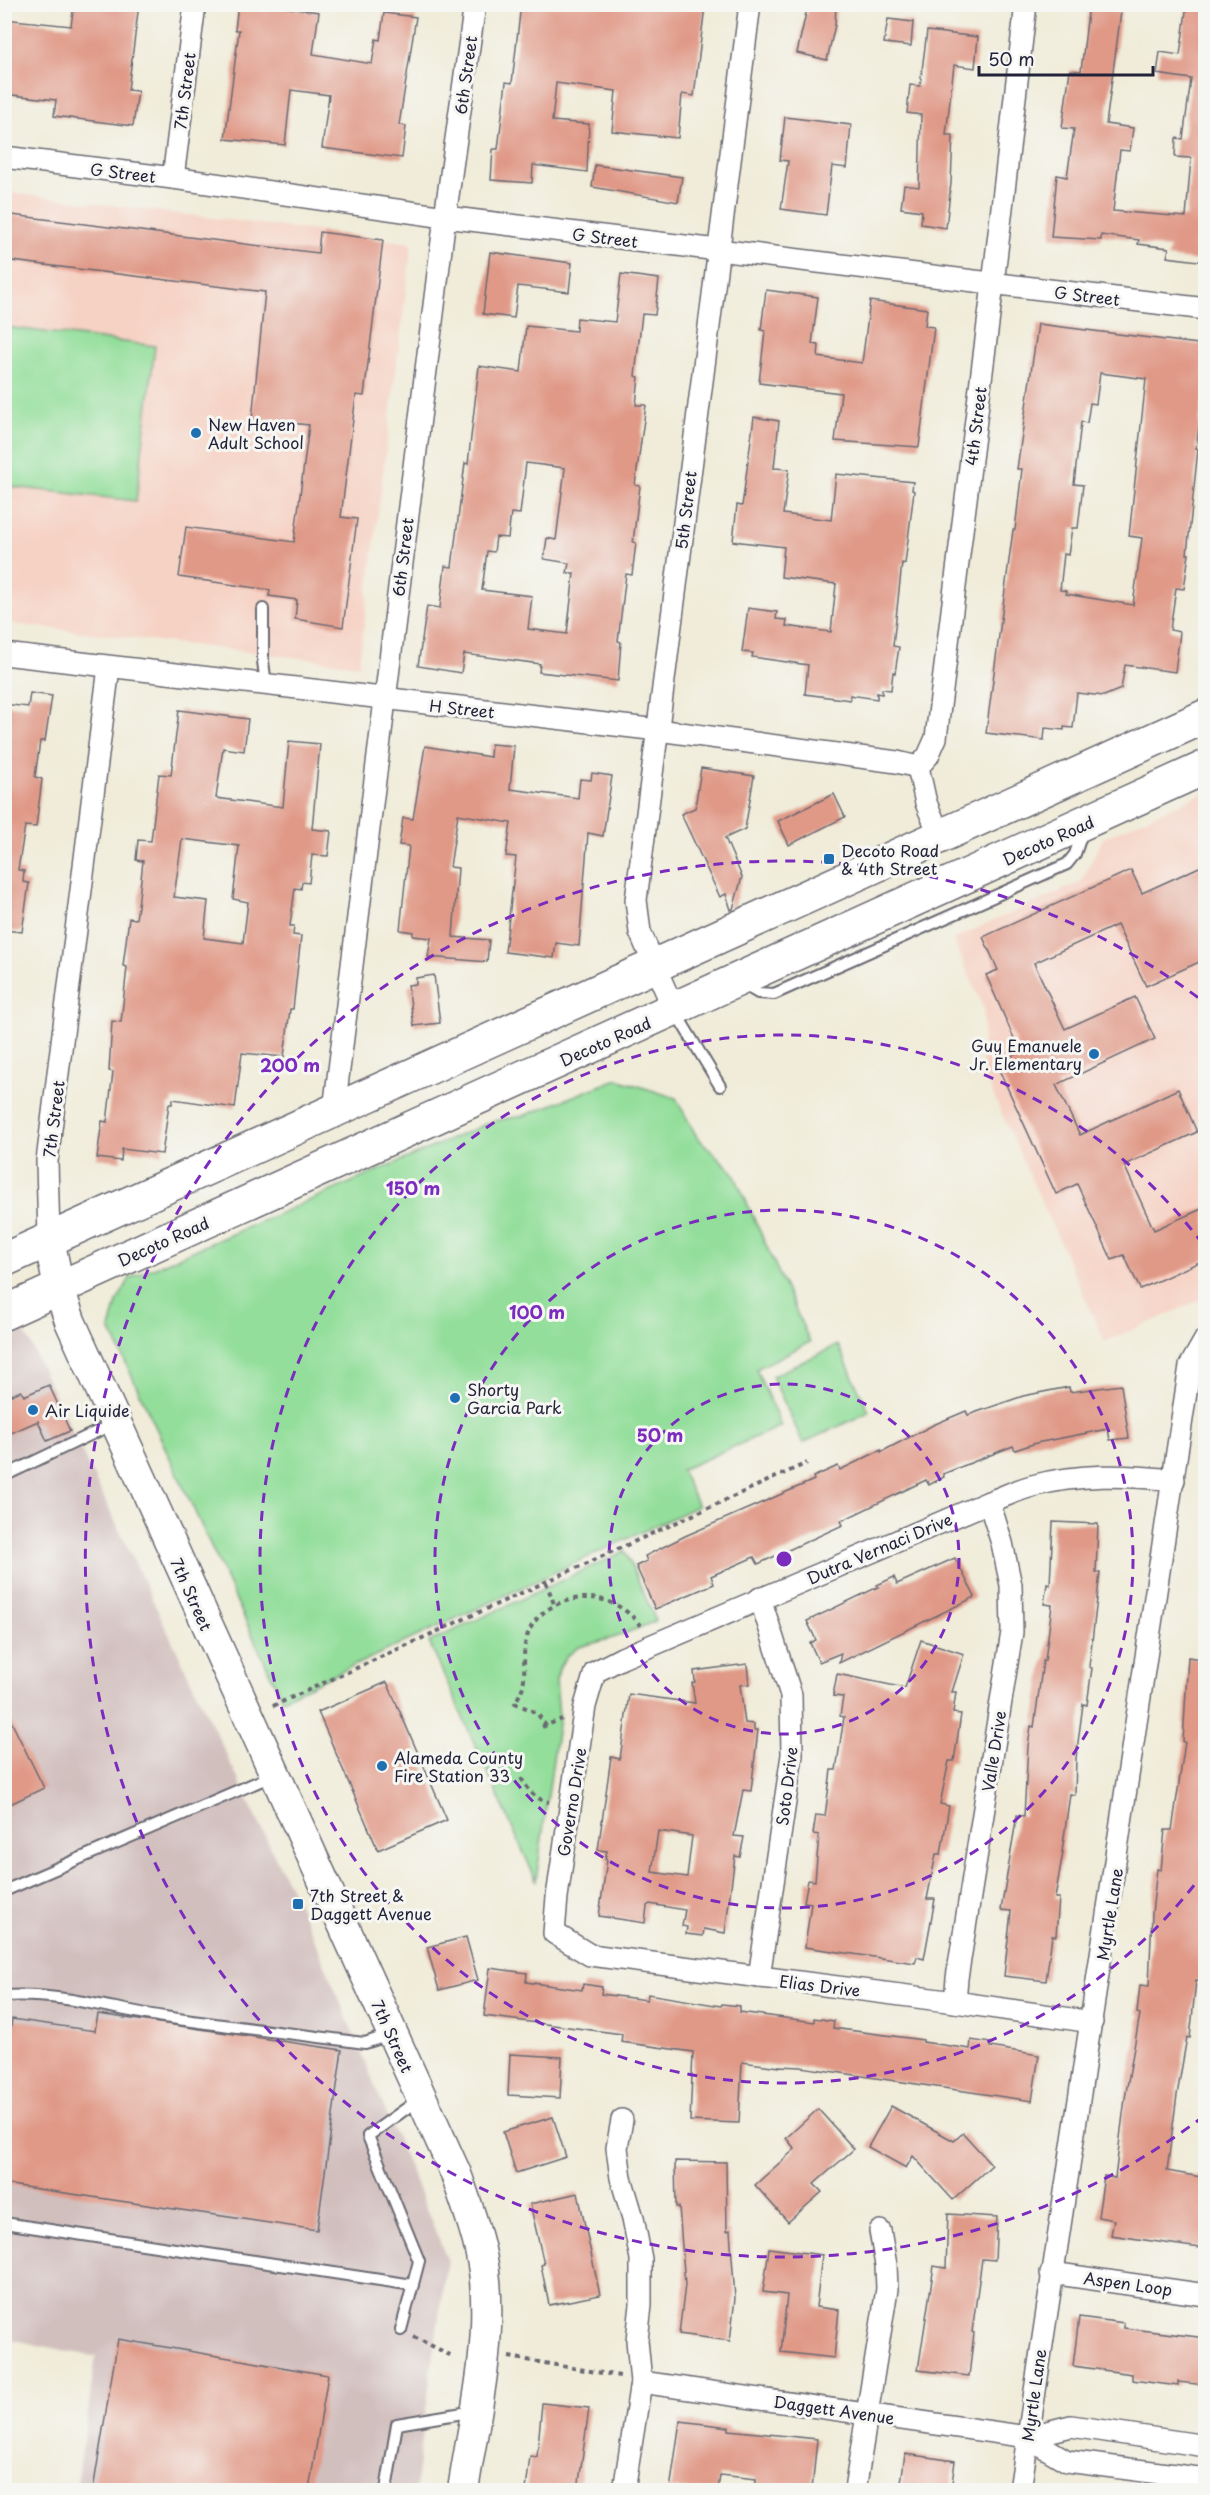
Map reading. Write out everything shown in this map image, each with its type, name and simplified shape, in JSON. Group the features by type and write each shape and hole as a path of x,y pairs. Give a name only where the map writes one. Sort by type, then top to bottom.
{"main road":[{"path":"4,1260 941,838 1206,716"},
{"name":"Decoto Road","path":"4,1313 1206,767"}],"street":[{"name":"7th Street","path":"173,178 195,4"},
{"name":"6th Street","path":"334,1110 445,217 475,4"},
{"name":"5th Street","path":"674,1010 640,932 636,900 750,4"},
{"name":"4th Street","path":"918,767 928,756 936,738 1026,4"},
{"name":"G Street","path":"4,157 173,178 445,217 1206,309"},
{"name":"H Street","path":"4,654 658,730 897,762 918,767"},
{"name":"7th Street","path":"109,667 47,1161 49,1239 59,1288 70,1321 456,2174 473,2222 484,2270 487,2316 484,2354 463,2490"},
{"path":"918,767 926,803 941,838"},
{"name":"Myrtle Lane","path":"1020,2490 1190,1366 1204,1339"},
{"name":"Dutra Vernaci Drive","path":"595,1672 760,1598 1031,1486 1075,1477 1127,1475 1174,1480"},
{"name":"Valle Drive","path":"955,2002 1012,1632 1011,1585 1002,1543 989,1502"},
{"name":"Soto Drive","path":"759,1977 792,1755 791,1695 760,1598"},
{"name":"Governo Drive","path":"554,1933 557,1897 585,1706 595,1672"},
{"name":"Elias Drive","path":"554,1933 590,1955 1092,2022"},
{"path":"622,2120 617,2148 621,2178 633,2218 641,2259 641,2305 637,2340 641,2382 624,2490"},
{"path":"855,2490 887,2289 886,2265 880,2231"},
{"name":"Aspen Loop","path":"1051,2273 1206,2295"},
{"name":"Daggett Avenue","path":"641,2382 1027,2437 1071,2426 1206,2446"},
{"name":"Daggett Avenue","path":"1027,2437 1067,2462 1206,2479"}],"lane":[{"path":"264,609 263,661 266,685"},
{"path":"674,1010 720,1086"},
{"path":"4,1476 115,1423"},
{"path":"4,1891 274,1775"},
{"path":"4,1996 18,1995 78,2002 165,2017 365,2043 392,2034"},
{"path":"401,2330 419,2261 368,2136 421,2098"},
{"path":"4,2223 413,2285"},
{"path":"386,2490 397,2424 475,2410"}],"path":[{"path":"248,1717 807,1463"},
{"path":"546,1582 554,1604"},
{"path":"546,1726 537,1713 515,1703 523,1685 526,1638 536,1619 554,1604 573,1597 584,1597 596,1598 616,1606 635,1618 654,1645"},
{"path":"521,1778 530,1793 541,1800 571,1806"},
{"path":"401,2330 454,2356"},
{"path":"484,2354 608,2373 641,2382"}],"shaded area":[{"name":"New Haven Adult School","path":"5,192 412,243 359,665 5,623"},
{"name":"Guy Emanuele Jr. Elementary","path":"1205,792 1205,1298 1105,1342 982,1070 984,1009 953,939 1081,882 1103,838"},
{"path":"18,1318 312,1934 447,2259 415,2490 76,2490 96,2357 5,2338 4,1324"}],"green space":[{"path":"5,327 155,346 136,501 5,486"},
{"name":"Shorty Garcia Park","path":"617,1079 676,1098 697,1137 733,1172 810,1342 756,1369 781,1426 681,1470 698,1506 282,1699 110,1329 117,1302 130,1278 493,1121 523,1116"},
{"path":"838,1345 869,1412 803,1443 772,1376"},
{"path":"625,1551 656,1621 616,1637 579,1647 567,1656 560,1666 556,1680 559,1717 536,1880 429,1642"}],"building":[{"path":"74,4 139,4 128,90 138,91 133,126 54,116 56,100 4,94 4,19 71,26"},
{"path":"238,4 258,4 319,12 313,54 372,64 376,39 380,40 384,13 416,17 399,125 406,126 402,158 322,148 329,95 291,90 285,145 225,139 239,30 235,30"},
{"path":"521,4 705,6 694,96 682,94 678,138 612,131 616,91 556,83 552,121 589,124 587,172 533,165 532,183 491,180 493,149 498,149 506,82 512,83"},
{"path":"808,4 836,4 835,25 827,60 797,53"},
{"path":"1089,4 1122,4 1106,124 1133,128 1130,151 1120,150 1113,211 1186,217 1191,158 1175,157 1176,138 1183,139 1191,79 1157,74 1160,52 1180,55 1187,4 1206,7 1206,262 1167,257 1169,248 1138,244 1139,240 1101,235 1101,240 1051,237 1057,175 1067,177 1074,129 1062,128 1070,70 1081,71"},
{"path":"888,19 913,22 911,46 884,43"},
{"path":"927,31 978,37 975,68 954,65 946,135 953,135 946,228 921,224 922,211 901,208 904,185 919,187 921,115 907,113 910,85 920,86"},
{"path":"785,117 851,125 847,168 832,166 826,215 781,209 788,161 780,160"},
{"path":"595,165 682,177 678,202 592,187"},
{"path":"4,214 318,253 320,232 383,240 364,396 356,395 341,517 357,519 343,627 295,619 297,600 269,596 270,590 179,577 186,527 294,542 309,425 252,419 265,292 4,260"},
{"path":"490,252 572,263 569,292 518,286 514,318 483,314"},
{"path":"621,274 659,279 655,315 642,314 635,376 639,377 636,405 646,405 635,485 640,486 633,542 636,543 632,575 626,574 618,641 621,642 618,681 539,672 540,664 464,654 461,673 418,666 427,606 440,608 445,566 452,567 465,463 468,464 479,366 521,372 526,326 576,331 577,318 615,322","holes":["526,463 565,468 556,540 547,538 544,559 569,563 567,573 574,573 567,634 528,629 532,596 482,590 487,551 494,552 496,537 508,538 511,513 520,514"]},
{"path":"766,290 818,297 812,344 819,345 818,357 862,363 870,301 927,309 925,326 934,327 919,447 835,441 841,393 759,383 765,331 761,330"},
{"path":"1038,324 1206,345 1206,379 1196,448 1198,449 1187,554 1189,554 1184,589 1176,588 1170,630 1180,632 1175,672 1125,665 1121,689 1104,696 1077,693 1073,728 1064,727 1064,730 1045,728 1044,740 986,733 1013,530 1015,530 1022,469 1017,469","holes":["1100,373 1146,379 1129,536 1142,538 1133,605 1066,594 1066,591 1060,590 1064,554 1068,555 1072,528 1078,528 1083,485 1074,484 1081,422 1087,423 1090,403 1096,404"]},
{"path":"754,417 779,421 774,468 789,469 783,514 831,520 836,474 913,482 912,490 914,491 905,564 902,563 893,646 899,647 895,673 893,672 891,690 882,689 882,694 877,693 877,699 850,695 850,700 805,694 808,665 752,657 753,653 742,652 748,608 777,612 776,619 787,620 786,626 831,632 836,584 781,577 784,547 733,541 737,505 742,506"},
{"path":"30,693 52,696 45,741 40,741 35,777 42,779 36,827 25,826 18,870 24,871 23,882 29,883 22,932 4,930 4,704 28,707"},
{"path":"179,710 248,719 244,751 223,748 216,798 283,807 289,741 320,744 312,829 331,831 328,856 312,855 309,883 302,882 301,889 295,888 290,926 294,926 293,935 301,936 293,1009 290,1009 284,1057 242,1053 235,1108 173,1099 172,1104 169,1104 162,1154 122,1149 121,1161 97,1158 102,1121 107,1122 113,1072 109,1071 112,1021 121,1022 127,967 123,966 129,918 136,919 138,906 143,861 136,860 138,840 151,841 159,774 171,775","holes":["182,839 239,846 233,899 248,902 243,943 204,938 208,901 174,897"]},
{"path":"491,744 514,746 510,789 578,798 580,779 591,780 592,773 612,776 603,836 588,833 579,946 556,943 554,958 505,952 516,857 506,856 511,823 458,814 450,867 458,868 453,937 489,940 487,962 428,957 431,938 413,936 413,932 400,930 409,846 399,845 403,818 413,819 425,746 490,757"},
{"path":"701,768 754,776 745,829 725,838 742,877 731,910 726,894 720,897 681,814 695,808"},
{"path":"834,794 845,817 789,845 778,821"},
{"path":"1206,864 1206,959 1146,986 1117,925 1034,963 1065,1029 1135,997 1155,1039 1056,1085 1080,1135 1178,1089 1197,1132 1124,1165 1154,1230 1206,1207 1206,1259 1140,1289 1124,1255 1112,1260 1077,1184 1056,1194 996,1063 1020,1052 986,975 998,970 983,937 1131,870 1142,893"},
{"path":"434,975 440,1023 414,1026 408,985 416,984 416,978"},
{"name":"Air Liquide","path":"49,1385 70,1431 47,1441 38,1421 4,1436 4,1398 21,1391 24,1396"},
{"path":"1121,1385 1129,1438 1110,1440 1108,1429 1036,1443 1015,1450 1013,1446 943,1474 944,1477 929,1485 926,1480 841,1521 843,1525 758,1564 754,1557 711,1576 714,1584 655,1609 636,1566 647,1561 645,1556 685,1536 814,1480 813,1477 838,1466 840,1470 881,1450 881,1452 966,1411 968,1415 1023,1396 1069,1387 1070,1392"},
{"path":"1053,1522 1098,1524 1096,1573 1100,1573 1089,1667 1092,1668 1087,1705 1083,1704 1076,1758 1075,1795 1070,1794 1055,1898 1059,1898 1056,1936 1052,1936 1046,1981 1004,1976 1011,1911 1001,1910 1017,1815 1024,1816 1028,1746 1031,1726 1034,1727 1043,1661 1045,1661 1052,1605 1044,1604 1047,1584 1050,1585"},
{"path":"955,1558 975,1597 839,1663 841,1653 819,1662 810,1643 816,1640 807,1621 894,1577 897,1584"},
{"path":"921,1640 964,1654 952,1692 956,1692 953,1713 961,1714 954,1761 949,1761 940,1804 949,1806 941,1854 936,1854 927,1899 935,1899 924,1959 917,1957 915,1963 805,1947 811,1903 804,1902 808,1880 815,1881 819,1835 813,1834 816,1815 825,1816 831,1770 836,1770 844,1717 840,1716 843,1697 833,1696 837,1674 905,1688"},
{"path":"1188,1657 1206,1660 1206,1981 1196,1980 1190,2038 1187,2037 1167,2171 1206,2178 1206,2249 1111,2235 1114,2220 1098,2217 1104,2176 1115,2178 1125,2098 1140,2014 1137,2013 1140,1985 1149,1986 1152,1913 1157,1869 1161,1870 1165,1830 1172,1830 1185,1742 1183,1742"},
{"path":"747,1664 749,1684 740,1685 745,1723 754,1724 754,1730 758,1730 751,1791 743,1790 734,1836 744,1837 740,1857 735,1856 725,1933 704,1929 703,1936 686,1934 687,1927 682,1926 685,1910 650,1904 647,1906 645,1923 599,1916 607,1851 598,1850 611,1757 620,1759 629,1694 695,1703 692,1683 695,1682 694,1671","holes":["658,1831 692,1836 687,1877 652,1872"]},
{"name":"Alameda County Fire Station 33","path":"387,1682 447,1820 378,1850 318,1712"},
{"path":"4,1707 44,1788 4,1807"},
{"path":"466,1937 478,1980 439,1990 427,1947"},
{"path":"490,1968 527,1973 526,1982 582,1990 583,1984 602,1987 601,1994 647,2000 648,1994 721,2006 722,2004 740,2006 740,2012 814,2022 814,2018 834,2021 833,2028 970,2049 971,2040 991,2043 990,2047 1039,2055 1032,2101 801,2067 742,2062 739,2123 690,2121 693,2052 621,2042 622,2034 484,2016"},
{"path":"98,2014 342,2050 317,2230 4,2184 4,2052 7,2053 12,2019 95,2031"},
{"path":"510,2054 562,2057 560,2098 508,2095"},
{"path":"891,2106 954,2141 963,2133 992,2165 953,2200 913,2156 906,2168 868,2147"},
{"path":"818,2109 854,2149 814,2184 822,2192 788,2222 755,2185 795,2149 786,2138"},
{"path":"553,2117 566,2157 516,2173 503,2132"},
{"path":"675,2161 726,2162 727,2231 730,2230 735,2298 730,2341 679,2334 685,2285 679,2207 676,2207"},
{"path":"578,2193 600,2295 549,2305 541,2265 544,2264 530,2204"},
{"path":"948,2214 997,2217 995,2260 982,2259 972,2332 974,2333 969,2376 918,2370 934,2266 946,2268"},
{"path":"769,2248 822,2255 816,2307 839,2310 834,2358 781,2352 787,2295 763,2292"},
{"path":"1079,2317 1124,2323 1124,2328 1206,2338 1206,2385 1178,2382 1178,2386 1132,2380 1132,2374 1073,2366"},
{"path":"118,2339 328,2375 309,2490 93,2490"},
{"path":"542,2403 589,2408 578,2490 526,2490 530,2456 537,2457"},
{"path":"680,2421 729,2427 729,2430 817,2439 812,2490 755,2490 756,2479 720,2475 718,2490 670,2490"},
{"path":"905,2454 955,2461 951,2490 900,2490"}],"place":[{"name":"New Haven Adult School","path":"196,433"},
{"name":"Decoto Road & 4th Street","path":"829,859"},
{"name":"Guy Emanuele Jr. Elementary","path":"1094,1054"},
{"name":"Shorty Garcia Park","path":"455,1398"},
{"name":"Air Liquide","path":"33,1410"},
{"name":"Alameda County Fire Station 33","path":"382,1766"},
{"name":"7th Street & Daggett Avenue","path":"298,1904"}]}
